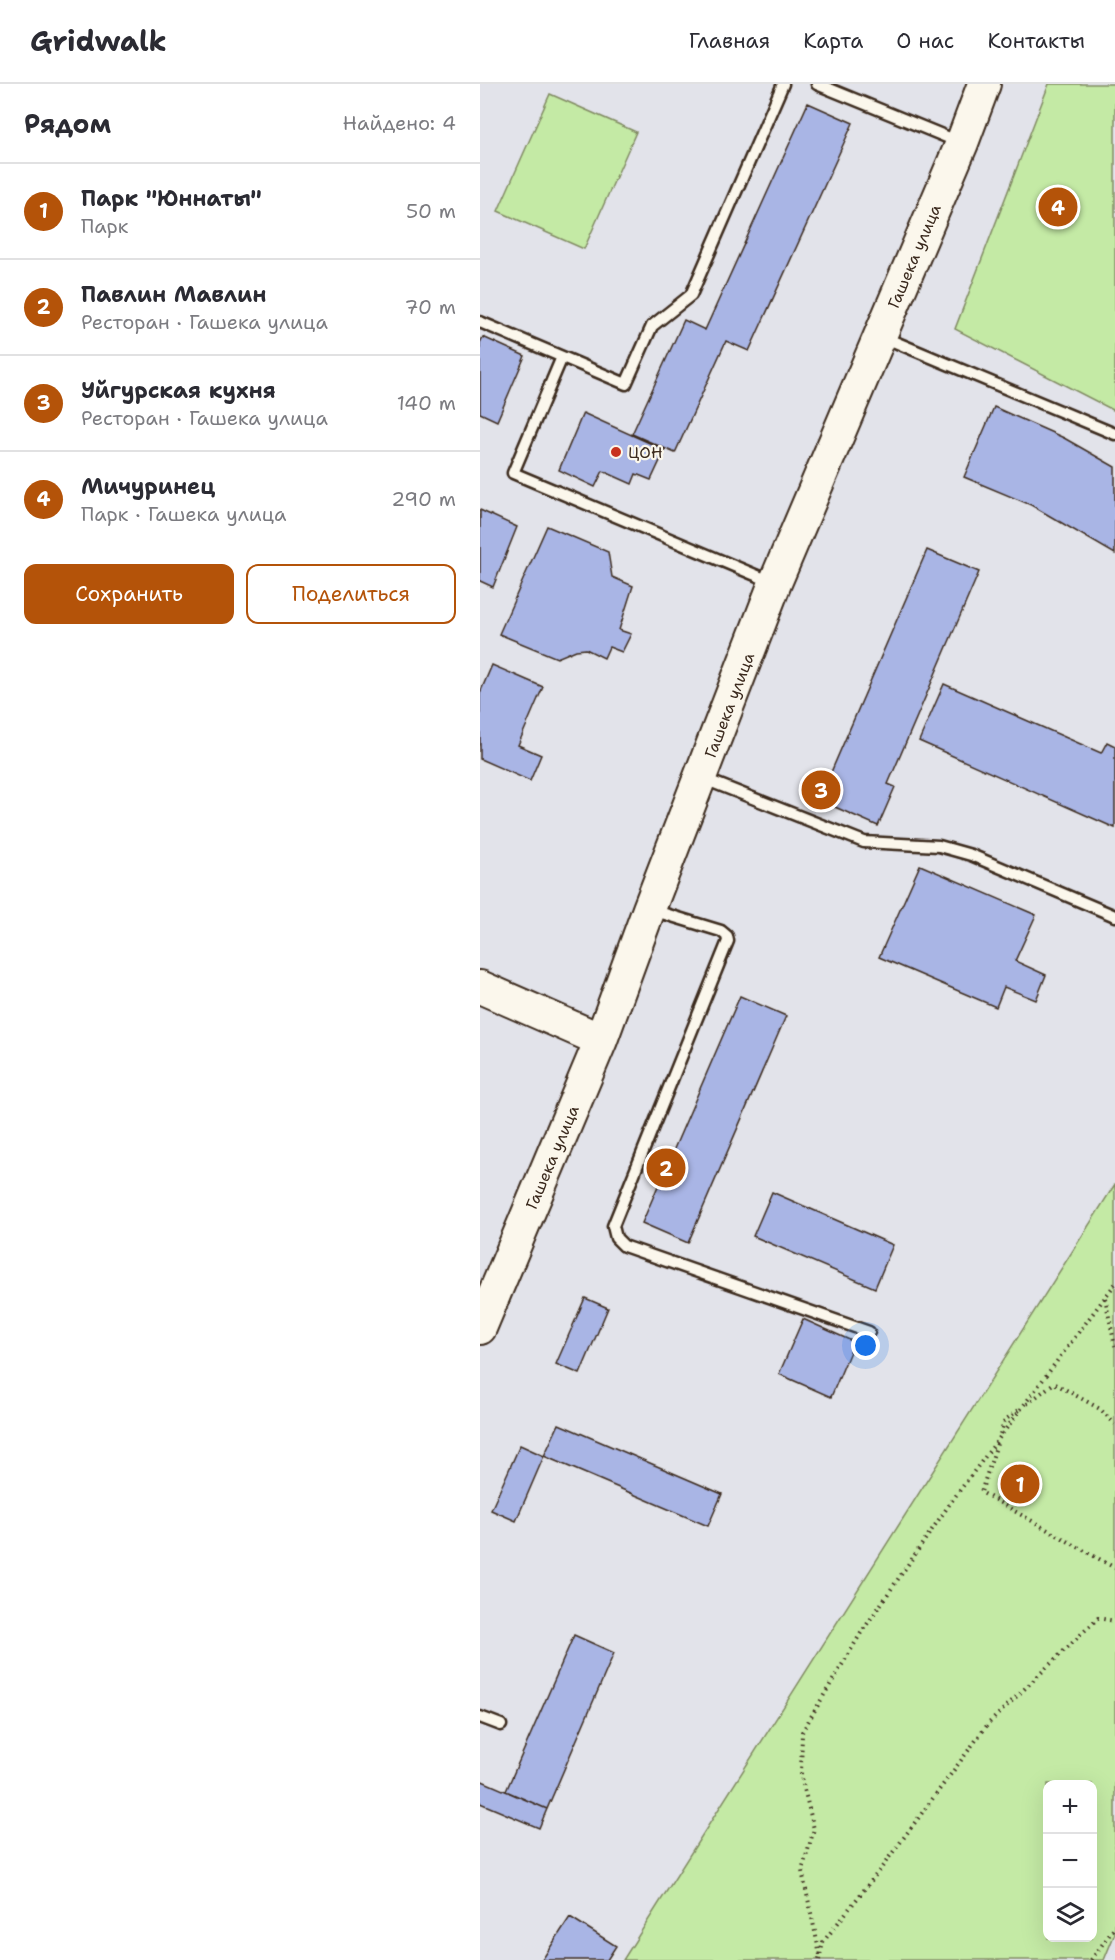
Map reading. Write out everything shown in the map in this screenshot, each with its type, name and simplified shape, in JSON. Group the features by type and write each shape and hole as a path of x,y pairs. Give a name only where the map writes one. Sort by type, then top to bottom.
{"main road":[{"name":"Гашека улица","path":"480,1328 601,1040 775,583 962,143 984,84"},
{"path":"480,987 601,1040"}],"lane":[{"path":"480,322 626,384 652,326 691,295 783,84"},
{"path":"817,84 962,143"},
{"path":"880,336 1115,434"},
{"path":"562,357 513,473 775,583"},
{"path":"701,778 864,842 939,846 971,855 1115,916"},
{"path":"649,909 722,931 728,941 613,1226 616,1238 624,1246 869,1332"},
{"path":"480,1717 501,1725"}],"path":[{"path":"1023,1407 1115,1283"},
{"path":"1104,1299 1115,1346"},
{"path":"1115,1424 1100,1409 1054,1383 1005,1420 981,1492 1115,1568"},
{"path":"819,1957 802,1871 814,1829 801,1776 802,1732 861,1633 951,1502 999,1438"},
{"path":"819,1957 823,1942 988,1724 1098,1618 1115,1621"},
{"path":"1091,1960 1115,1927"}],"green space":[{"path":"1049,84 1115,84 1115,411 955,329"},
{"path":"550,94 636,132 584,249 498,211"},
{"path":"1115,1184 1115,1933 1104,1960 623,1960"}],"building":[{"path":"808,103 853,123 749,351 726,341 675,453 632,434 684,320 705,330"},
{"path":"483,337 525,356 497,421 480,413 480,343"},
{"path":"994,407 1064,438 1115,467 1115,554 1031,505 964,477"},
{"name":"ЦОН","path":"583,413 665,450 651,480 636,474 632,484 603,471 595,487 559,470"},
{"path":"480,510 517,527 493,587 480,581"},
{"path":"547,526 608,552 612,577 633,586 619,630 631,634 622,652 609,647 604,658 586,649 576,650 557,658 499,634"},
{"path":"927,550 979,572 888,784 895,787 878,826 819,800"},
{"path":"492,665 543,687 518,745 541,755 530,781 480,759 480,693"},
{"path":"944,684 1101,753 1107,742 1115,746 1115,828 919,741"},
{"path":"920,865 1036,915 1015,961 1046,975 1036,1000 1004,987 996,1007 879,957"},
{"path":"740,996 786,1016 688,1243 642,1223"},
{"path":"772,1192 893,1245 875,1288 753,1236"},
{"path":"585,1298 608,1308 580,1374 556,1364"},
{"path":"803,1319 854,1342 831,1397 779,1374"},
{"path":"559,1424 722,1494 708,1526 544,1456"},
{"path":"520,1445 544,1456 516,1521 491,1510"},
{"path":"574,1635 614,1653 547,1809 506,1791"},
{"path":"480,1780 547,1809 539,1828 480,1803"},
{"path":"570,1917 616,1946 607,1960 542,1960"}],"place":[{"name":"Мичуринец","path":"1058,207"},
{"name":"ЦОН","path":"616,452"},
{"name":"Уйгурская кухня","path":"821,790"},
{"name":"Павлин Мавлин","path":"666,1168"},
{"name":"Парк \"Юннаты\"","path":"1020,1484"}]}
